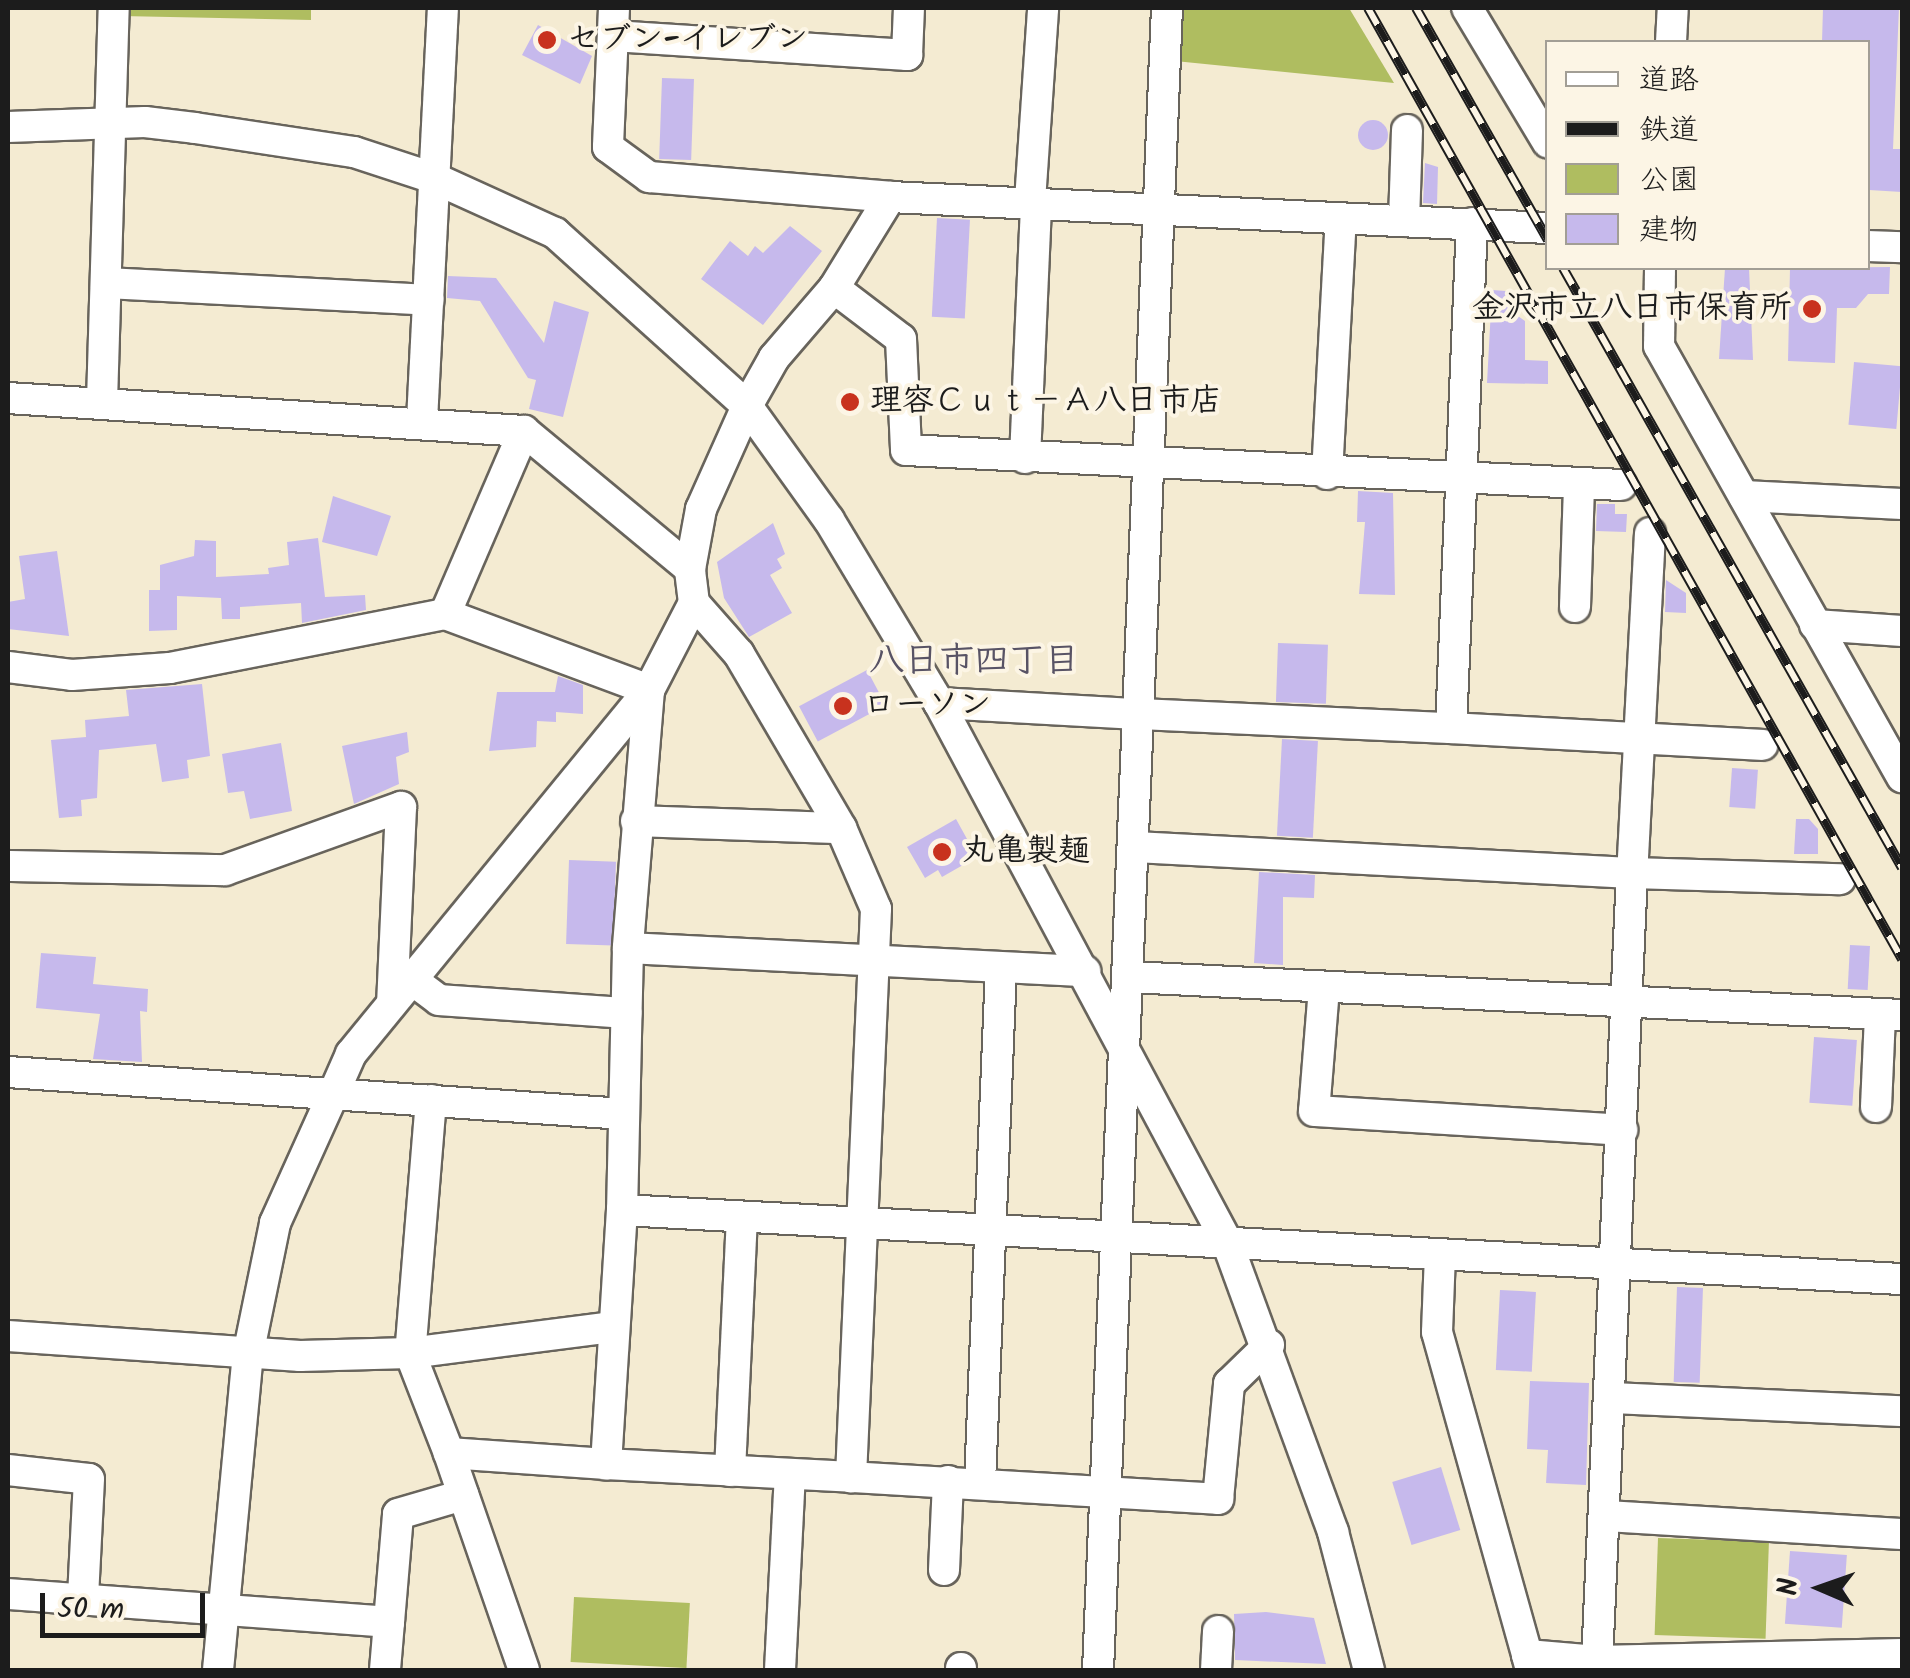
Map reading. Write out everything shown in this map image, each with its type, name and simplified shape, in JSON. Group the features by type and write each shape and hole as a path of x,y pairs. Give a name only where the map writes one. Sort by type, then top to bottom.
{"street":[{"path":"102,402 114,8"},
{"path":"422,420 442,8"},
{"path":"909,8 907,56 614,22 608,147 649,177 890,197 1158,205 1545,228"},
{"path":"1025,458 1042,8"},
{"path":"1098,1670 1130,977 1144,466 1166,8"},
{"path":"1467,8 1545,138"},
{"path":"1672,40 1673,8"},
{"path":"8,127 112,122 354,152 436,179 555,233 747,406 819,505 939,703 1228,1242 1333,1532 1368,1670"},
{"path":"1404,221 1408,130"},
{"path":"218,1670 248,1354 275,1223 332,1097 352,1054 650,690 694,603 690,569 701,509 747,406 774,358 834,288 890,197"},
{"path":"1327,474 1341,218"},
{"path":"1451,728 1472,224"},
{"path":"1870,246 1902,247"},
{"path":"1660,270 1658,346 1900,768"},
{"path":"107,282 429,300"},
{"path":"834,288 901,339 906,450 1144,466 1621,485"},
{"path":"8,398 422,420 524,431 690,569"},
{"path":"444,614 524,431"},
{"path":"1575,607 1579,484"},
{"path":"1744,496 1902,504"},
{"path":"1597,1661 1650,533"},
{"path":"694,603 739,654 841,828 876,909 851,1477"},
{"path":"8,668 72,675 170,668 444,614 650,690"},
{"path":"1815,624 1902,630"},
{"path":"606,1464 622,1210 628,948 650,690"},
{"path":"939,703 1763,745"},
{"path":"8,866 225,870 401,807 402,991"},
{"path":"636,821 841,828"},
{"path":"1135,847 1632,873 1840,879"},
{"path":"628,948 1085,972"},
{"path":"980,1482 1001,968"},
{"path":"1130,977 1891,1014 1876,1107"},
{"path":"1324,988 1314,1111 1622,1130"},
{"path":"402,991 439,1000 627,1013"},
{"path":"8,1072 624,1114"},
{"path":"431,1100 410,1353 524,1670"},
{"path":"622,1210 1902,1279"},
{"path":"730,1471 742,1217"},
{"path":"1440,1254 1437,1332 1529,1663 1902,1654"},
{"path":"8,1336 248,1354 410,1353 613,1327"},
{"path":"449,1453 1218,1499 1229,1384 1268,1345"},
{"path":"1611,1398 1902,1411"},
{"path":"8,1470 89,1479 82,1600"},
{"path":"780,1670 790,1474"},
{"path":"944,1570 948,1481"},
{"path":"385,1670 398,1514 463,1495"},
{"path":"1604,1516 1902,1534"},
{"path":"8,1594 389,1622"},
{"path":"1216,1670 1218,1632"}],"green space":[{"path":"122,8 311,8 311,20 121,16"},
{"path":"1178,8 1349,8 1394,83 1175,61"},
{"path":"1658,1538 1769,1542 1766,1639 1655,1635"},
{"path":"574,1597 690,1603 686,1668 571,1662"}],"building":[{"path":"1823,8 1899,8 1893,149 1902,149 1902,192 1870,190 1870,40 1822,40"},
{"name":"セブン-イレブン","path":"538,25 592,56 580,84 522,55"},
{"path":"662,78 694,79 691,160 659,159"},
{"path":"1373,120 1384,124 1388,135 1384,146 1373,150 1362,146 1358,135 1362,124"},
{"path":"1425,163 1438,167 1437,204 1423,203"},
{"path":"937,218 970,220 965,319 932,317"},
{"path":"790,226 822,251 763,325 701,279 730,241 748,256 755,246 763,253"},
{"path":"1890,267 1889,294 1868,294 1856,308 1837,308 1835,363 1788,361 1790,270"},
{"path":"1725,270 1749,270 1753,360 1719,359"},
{"path":"448,276 496,278 544,343 554,301 589,312 563,417 529,409 536,380 528,378 480,301 447,298"},
{"path":"1492,290 1506,291 1516,301 1515,314 1525,321 1525,360 1548,361 1548,384 1487,383"},
{"path":"1854,362 1902,366 1896,429 1849,425"},
{"path":"1358,491 1393,493 1395,595 1359,594 1365,522 1357,522"},
{"path":"333,496 391,516 377,556 322,542"},
{"path":"1597,504 1615,504 1615,514 1627,514 1626,532 1596,531"},
{"path":"773,523 785,554 777,559 782,568 770,575 792,613 749,637 724,598 717,562"},
{"path":"318,538 325,597 365,595 366,610 302,623 301,603 240,607 240,619 222,619 221,598 177,596 177,630 149,631 149,590 160,590 160,565 194,556 195,540 216,541 216,577 269,574 268,568 289,565 287,542"},
{"path":"57,551 69,636 8,629 8,602 25,599 19,556"},
{"path":"1666,580 1686,593 1686,613 1665,612"},
{"path":"1278,643 1328,645 1326,704 1276,702"},
{"name":"ローソン","path":"867,670 886,705 818,741 799,706"},
{"path":"558,676 583,685 583,714 556,712 556,722 537,721 536,747 489,751 497,692 555,692"},
{"path":"202,684 210,756 187,760 189,778 162,782 156,744 99,750 97,798 81,800 82,816 59,818 51,740 86,737 85,720 129,716 126,690"},
{"path":"407,732 409,752 396,757 399,784 354,804 342,746"},
{"path":"1282,739 1318,741 1313,838 1277,836"},
{"path":"281,743 292,811 250,819 244,791 228,793 222,754"},
{"path":"1732,768 1758,770 1755,809 1729,807"},
{"name":"丸亀製麺","path":"956,819 977,857 942,877 938,870 925,878 907,847"},
{"path":"1796,819 1809,819 1818,829 1818,854 1794,854"},
{"path":"569,860 616,862 613,946 566,944"},
{"path":"1259,872 1315,875 1314,898 1283,897 1283,965 1254,963"},
{"path":"1850,945 1870,946 1868,990 1848,989"},
{"path":"41,953 96,957 93,984 148,989 147,1012 140,1011 142,1062 93,1059 100,1014 36,1008"},
{"path":"1814,1037 1857,1040 1852,1106 1809,1103"},
{"path":"1677,1287 1703,1288 1700,1383 1674,1382"},
{"path":"1500,1290 1536,1292 1532,1372 1496,1370"},
{"path":"1530,1381 1589,1383 1586,1485 1546,1483 1548,1450 1527,1449"},
{"path":"1441,1467 1460,1530 1412,1545 1392,1482"},
{"path":"1790,1551 1847,1555 1842,1628 1785,1624"},
{"path":"1266,1612 1314,1618 1326,1664 1235,1660 1234,1614"}],"railway":[{"path":"1368,8 1902,959"},
{"path":"1416,8 1545,235"},
{"path":"1564,270 1902,868"}],"place":[{"name":"セブン-イレブン","path":"547,40"},
{"name":"金沢市立八日市保育所","path":"1812,309"},
{"name":"理容Ｃｕｔ－Ａ八日市店","path":"850,402"},
{"name":"ローソン","path":"843,706"},
{"name":"丸亀製麺","path":"942,852"}],"district":[{"name":"八日市四丁目","path":"974,662"}]}
